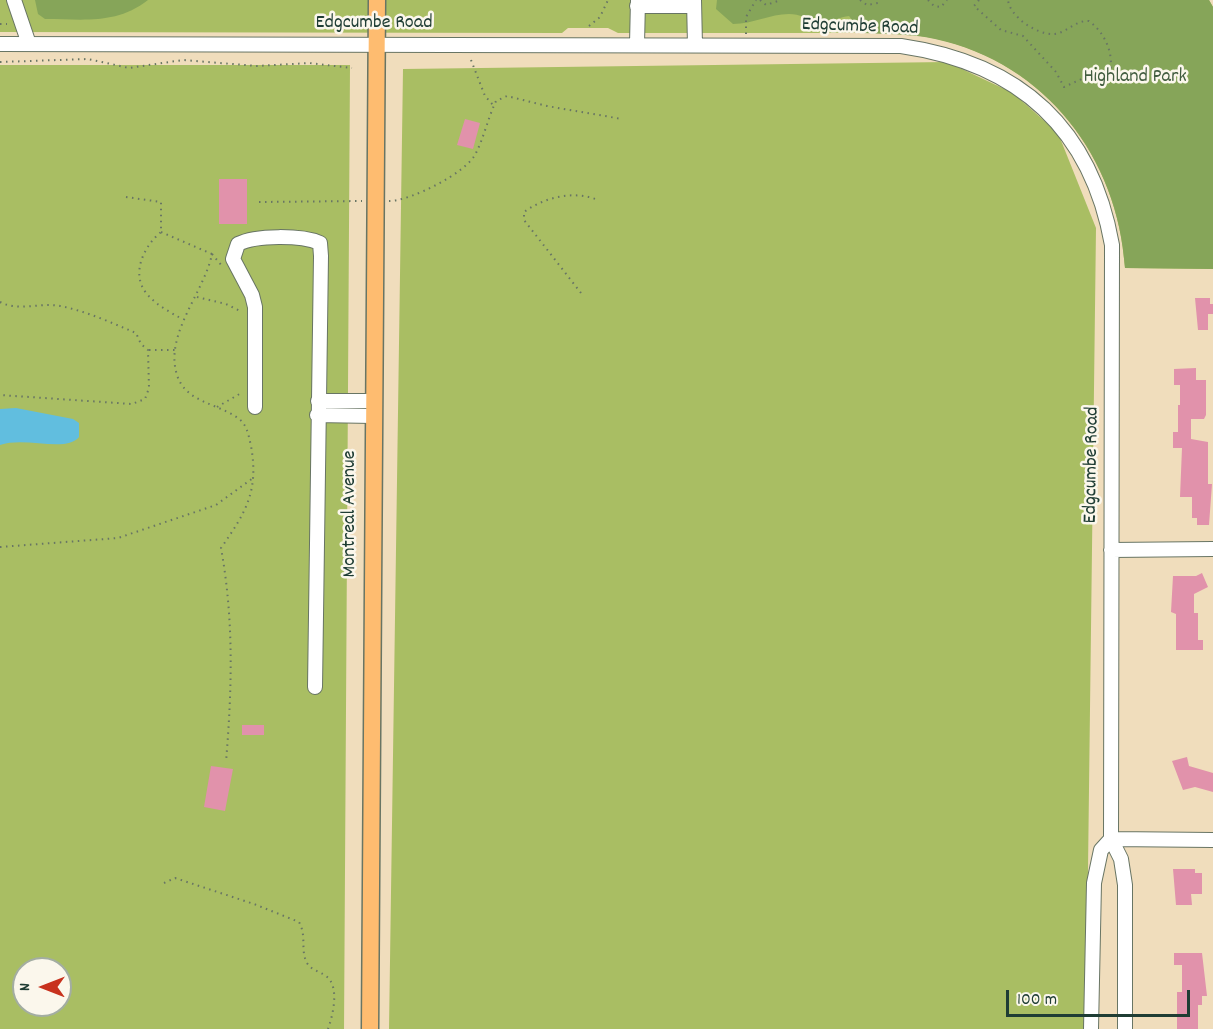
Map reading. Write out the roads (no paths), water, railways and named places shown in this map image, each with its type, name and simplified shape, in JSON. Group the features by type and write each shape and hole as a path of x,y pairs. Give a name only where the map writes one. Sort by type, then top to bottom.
{"main road":[{"name":"Montreal Avenue","path":"370,1029 377,0"}],"street":[{"path":"14,0 29,44"},
{"path":"637,44 638,3 694,3 695,45"},
{"name":"Edgcumbe Road","path":"0,44 377,43 901,46 957,56 995,74 1029,96 1067,134 1092,177 1108,222 1113,245 1112,839 1121,859 1125,885 1125,1029"},
{"path":"248,407 255,307 252,295 233,259 238,244 250,238 310,239 320,243 315,687"},
{"path":"318,401 373,409"},
{"path":"317,415 373,409"},
{"path":"1112,550 1213,549"},
{"path":"1112,839 1213,840"},
{"name":"Edgcumbe Road","path":"1092,1029 1094,883 1101,849 1112,839"}],"water":[{"path":"16,408 73,419 79,423 79,437 65,444 21,442 0,445 0,409"}],"park label":[{"name":"Highland Park","path":"1135,78"}]}
